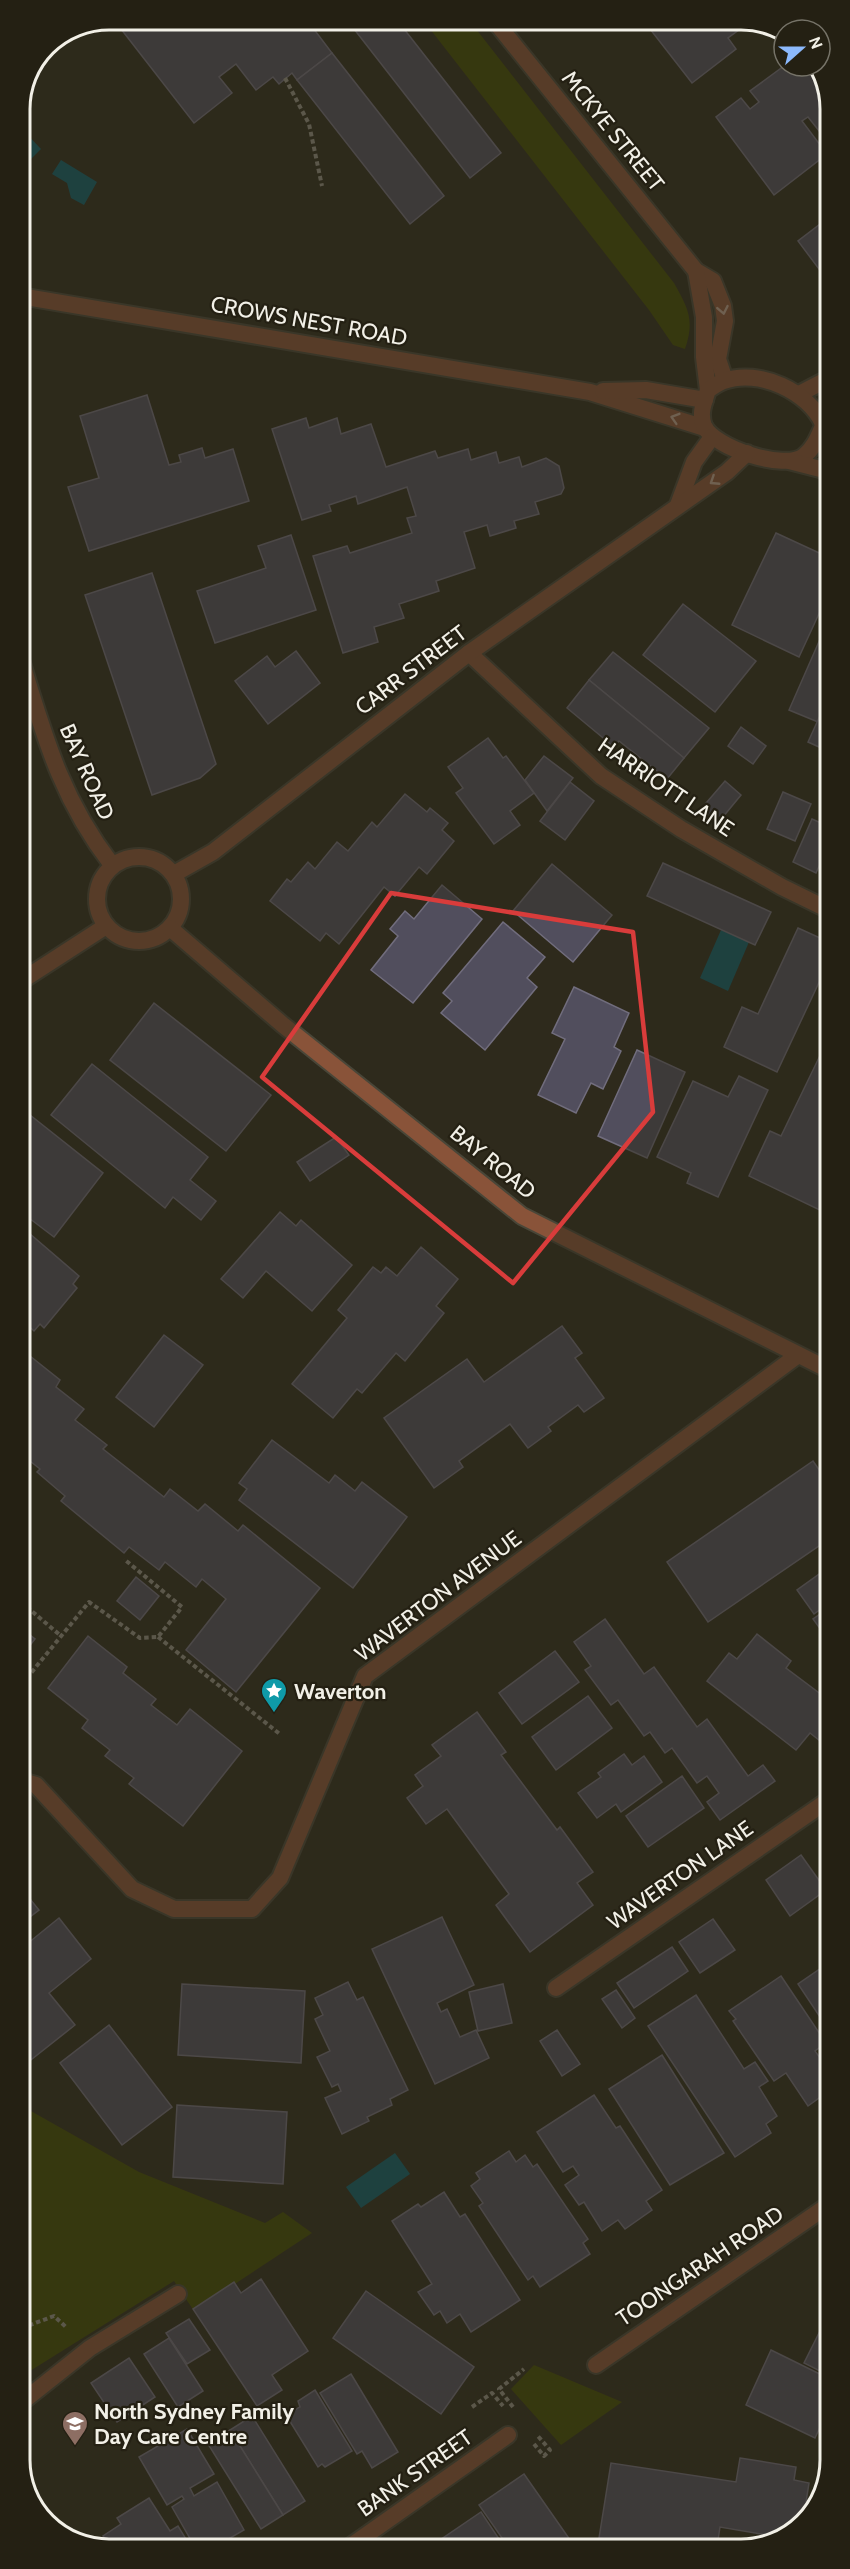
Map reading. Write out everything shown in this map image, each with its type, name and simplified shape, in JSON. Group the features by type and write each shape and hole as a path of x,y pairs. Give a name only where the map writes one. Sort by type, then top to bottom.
{"street":[{"name":"MCKYE STREET","path":"502,30 696,271 712,281 718,289 725,321 718,360 725,380"},
{"name":"MCKYE STREET","path":"696,271 704,317 706,395"},
{"name":"CROWS NEST ROAD","path":"30,298 590,392 708,432"},
{"path":"820,417 818,412 799,394 780,385 750,378 725,380 706,395 700,415 708,432 747,453 820,469"},
{"path":"799,394 820,383"},
{"name":"CROWS NEST ROAD","path":"590,392 638,390 706,395"},
{"path":"678,505 708,432"},
{"path":"789,461 802,457 820,436"},
{"name":"CARR STREET","path":"174,874 213,852 469,653 727,472 747,453"},
{"name":"HARRIOTT LANE","path":"469,653 601,776 681,829 782,887 820,906"},
{"name":"BAY ROAD","path":"30,690 50,757 88,832 112,865"},
{"path":"138,856 152,858 164,864 174,874 180,888 182,902 178,916 170,928 158,937 144,942 117,935 106,926 99,914 97,894 103,875 112,865 124,858 138,856"},
{"path":"30,975 106,926"},
{"name":"BAY ROAD","path":"170,928 283,1025 522,1216 820,1366"},
{"name":"WAVERTON AVENUE","path":"30,1783 36,1785 132,1889 174,1909 252,1909 280,1878 365,1676 798,1355"},
{"name":"WAVERTON LANE","path":"556,1988 820,1806"},
{"name":"TOONGARAH ROAD","path":"596,2365 820,2211"},
{"path":"30,2396 90,2348 178,2294"},
{"name":"BANK STREET","path":"361,2539 508,2435"}],"path":[{"path":"285,78 309,124 322,186"},
{"path":"124,1559 182,1606 158,1637"},
{"path":"30,1674 89,1602 140,1638 158,1637 281,1735"},
{"path":"30,1610 61,1636"},
{"path":"30,2325 54,2316 90,2348"},
{"path":"499,2389 524,2369"},
{"path":"472,2407 492,2393"}],"highlighted area":[{"path":"391,893 633,932 653,1112 513,1283 262,1077"}],"green space":[{"path":"431,30 477,30 674,283 683,300 690,322 685,349 673,345 649,310"},
{"path":"30,2111 139,2172 265,2223 283,2212 312,2233 194,2311 174,2281 30,2371"},
{"path":"534,2365 622,2402 561,2445 511,2389"}],"water":[{"path":"30,137 41,149 30,160"},
{"path":"61,160 97,182 84,205 71,198 67,183 52,174"},
{"path":"721,930 749,942 728,991 700,978"},
{"path":"395,2153 410,2174 361,2208 346,2187"}],"building":[{"path":"122,30 315,30 332,53 297,80 292,73 279,84 273,77 256,90 236,64 219,77 232,93 194,123"},
{"path":"355,30 405,30 501,153 470,178"},
{"path":"651,30 739,30 728,38 736,49 692,83"},
{"path":"332,53 444,196 410,224 297,80"},
{"path":"772,75 772,78 814,78 819,99 820,132 808,117 802,121 820,145 820,159 774,195 716,117 741,98 750,109 759,102 750,91"},
{"path":"820,224 820,270 798,241"},
{"path":"147,395 169,465 181,462 179,455 202,448 205,458 233,449 249,501 89,551 68,487 99,478 80,416"},
{"path":"306,418 309,428 337,418 341,434 371,424 386,467 435,451 438,458 468,449 471,460 496,452 499,463 519,457 522,467 546,458 559,466 564,488 561,494 535,502 539,514 514,521 516,528 490,536 487,525 464,532 475,568 436,581 439,591 399,604 404,618 374,627 378,642 343,653 313,556 347,546 350,553 412,533 407,518 416,516 407,487 358,504 356,496 329,505 331,511 302,520 272,429"},
{"path":"776,533 820,553 820,611 799,657 732,625"},
{"path":"291,535 316,610 215,643 197,591 266,568 258,546"},
{"path":"152,573 216,764 200,778 152,795 85,595"},
{"path":"683,604 756,661 715,712 643,655"},
{"path":"820,639 820,717 818,722 789,710"},
{"path":"296,651 320,683 268,724 235,681 267,656 275,667"},
{"path":"613,652 709,728 684,758 589,680"},
{"path":"589,680 684,758 667,779 619,741 614,747 567,708"},
{"path":"820,716 820,747 808,742"},
{"path":"741,727 766,746 753,764 728,746"},
{"path":"488,738 503,758 506,756 534,793 510,811 520,825 494,844 456,793 463,788 448,767"},
{"path":"544,756 573,778 547,811 525,780"},
{"path":"725,781 741,795 718,823 701,809"},
{"path":"570,782 594,801 565,840 540,821"},
{"path":"783,792 811,804 795,841 767,829"},
{"path":"405,794 427,812 430,808 448,823 442,830 454,841 427,874 419,867 395,896 384,887 339,944 326,933 320,941 270,901 287,879 291,882 308,862 315,869 337,842 348,851 372,822 377,827"},
{"path":"812,819 820,822 820,864 816,873 793,862"},
{"path":"663,863 771,912 755,945 647,896"},
{"path":"552,864 612,915 573,962 513,911"},
{"path":"442,885 482,919 413,1003 371,970 398,936 390,929 405,911 414,919"},
{"path":"503,922 545,957 527,978 537,987 485,1050 441,1013 452,1001 443,993"},
{"path":"798,928 820,938 820,980 777,1072 724,1047 742,1007 758,1014"},
{"path":"574,987 629,1013 614,1047 621,1051 603,1089 591,1083 576,1113 538,1095 565,1039 552,1033"},
{"path":"154,1003 271,1095 226,1151 110,1060"},
{"path":"637,1050 685,1072 647,1158 598,1136"},
{"path":"820,1056 820,1210 749,1176 770,1131 781,1136"},
{"path":"92,1064 208,1157 190,1180 216,1201 201,1220 173,1197 165,1208 51,1115"},
{"path":"739,1076 768,1090 718,1197 687,1183 691,1173 657,1157 693,1081 728,1097"},
{"path":"30,1115 103,1173 54,1237 30,1219"},
{"path":"336,1137 349,1155 310,1181 297,1162"},
{"path":"280,1212 296,1226 301,1220 352,1265 312,1311 266,1271 243,1298 221,1279"},
{"path":"30,1234 79,1276 73,1284 77,1288 44,1328 40,1324 34,1331 30,1327"},
{"path":"421,1247 458,1279 436,1306 444,1313 405,1361 396,1353 362,1393 357,1389 333,1418 292,1384 347,1318 338,1310 373,1267 381,1273 386,1267 397,1276"},
{"path":"562,1326 582,1353 575,1358 604,1398 584,1412 578,1405 548,1427 551,1431 528,1448 510,1424 459,1461 463,1467 434,1488 384,1418 467,1359 484,1382"},
{"path":"164,1335 203,1365 154,1427 116,1397"},
{"path":"30,1356 60,1380 56,1387 84,1409 75,1420 107,1445 103,1449 164,1497 170,1489 198,1511 205,1504 238,1531 243,1525 320,1588 236,1692 186,1650 226,1599 202,1579 196,1587 165,1562 159,1570 129,1547 124,1553 61,1501 65,1496 37,1472 40,1469 30,1461"},
{"path":"272,1440 329,1483 335,1475 355,1491 362,1482 407,1517 353,1588 239,1500 247,1489 239,1483"},
{"path":"813,1461 820,1471 820,1545 708,1622 667,1562"},
{"path":"820,1573 820,1610 814,1614 797,1590"},
{"path":"136,1577 159,1596 140,1620 117,1601"},
{"path":"820,1614 820,1629 813,1619"},
{"path":"605,1619 644,1674 654,1667 697,1727 707,1719 748,1776 763,1765 775,1781 720,1820 707,1802 719,1793 707,1776 697,1783 672,1748 665,1753 650,1732 644,1736 618,1700 611,1705 585,1670 591,1666 574,1642"},
{"path":"757,1634 791,1661 786,1668 820,1694 820,1741 810,1733 796,1750 707,1681 729,1653 737,1659"},
{"path":"30,1635 35,1639 30,1645"},
{"path":"88,1636 127,1667 123,1673 156,1699 151,1705 177,1725 190,1709 242,1751 183,1826 129,1784 134,1778 105,1756 110,1750 82,1728 88,1720 48,1688"},
{"path":"555,1651 579,1682 522,1724 499,1693"},
{"path":"588,1696 612,1728 556,1770 532,1737"},
{"path":"477,1712 506,1752 501,1755 557,1830 560,1827 593,1872 577,1883 593,1905 530,1952 496,1905 509,1894 447,1809 426,1824 407,1798 423,1786 415,1775 441,1756 432,1745"},
{"path":"624,1754 632,1765 644,1756 662,1782 621,1812 616,1804 597,1818 578,1793 601,1777 598,1773"},
{"path":"682,1776 704,1808 648,1847 626,1816"},
{"path":"801,1855 820,1882 820,1894 790,1916 766,1880"},
{"path":"30,1899 39,1910 30,1917"},
{"path":"442,1917 474,1985 437,2003 441,2012 447,2009 460,2037 476,2030 489,2058 435,2084 372,1949"},
{"path":"59,1918 91,1959 49,1993 75,2025 30,2061 30,1942"},
{"path":"713,1919 735,1950 700,1973 679,1942"},
{"path":"672,1947 688,1971 634,2008 617,1983"},
{"path":"820,1969 820,2017 798,1984"},
{"path":"781,1976 820,2034 820,2047 815,2051 820,2058 820,2097 808,2106 786,2073 774,2081 733,2021 736,2019 729,2011"},
{"path":"348,1982 357,2000 363,1997 408,2090 390,2099 392,2105 367,2117 369,2121 342,2134 325,2098 341,2091 338,2084 332,2087 317,2057 330,2051 315,2019 323,2015 315,1998"},
{"path":"182,1984 305,1991 301,2063 178,2055"},
{"path":"503,1984 512,2023 478,2031 469,1992"},
{"path":"616,1990 635,2018 622,2028 602,1999"},
{"path":"696,1995 744,2069 755,2062 768,2081 759,2087 777,2116 766,2124 771,2133 735,2157 648,2026"},
{"path":"109,2025 172,2107 122,2145 60,2063"},
{"path":"557,2030 580,2064 562,2076 540,2041"},
{"path":"662,2055 724,2153 670,2185 609,2089"},
{"path":"594,2095 616,2128 620,2126 662,2190 646,2201 652,2210 625,2229 618,2220 602,2231 584,2202 579,2205 565,2185 579,2175 573,2166 563,2172 537,2132"},
{"path":"177,2105 287,2112 283,2184 173,2177"},
{"path":"509,2151 516,2162 525,2155 533,2167 537,2164 588,2239 583,2243 590,2254 540,2287 533,2276 528,2280 479,2206 483,2203 471,2186 480,2179 476,2173"},
{"path":"444,2192 460,2217 465,2214 520,2300 471,2332 460,2314 447,2323 440,2311 434,2315 418,2292 432,2284 392,2221 418,2204 421,2207"},
{"path":"261,2279 308,2351 272,2375 282,2390 257,2406 193,2309 234,2282 241,2293"},
{"path":"366,2291 474,2367 441,2414 333,2338"},
{"path":"189,2319 210,2350 187,2364 166,2333"},
{"path":"820,2331 820,2371 804,2363"},
{"path":"169,2338 203,2391 178,2407 144,2354"},
{"path":"771,2350 820,2374 820,2427 815,2438 746,2405"},
{"path":"129,2358 155,2397 117,2422 91,2383"},
{"path":"351,2374 398,2452 372,2468 362,2451 357,2454 320,2393"},
{"path":"315,2390 352,2451 325,2467 322,2464 318,2467 286,2415 300,2407 298,2401"},
{"path":"252,2416 305,2501 283,2515 230,2430"},
{"path":"187,2429 214,2474 190,2488 194,2496 217,2482 244,2530 228,2539 190,2539 172,2507 184,2499 182,2496 167,2505 139,2457"},
{"path":"230,2430 283,2515 261,2529 208,2444"},
{"path":"740,2458 796,2467 794,2480 809,2483 805,2506 785,2526 765,2535 720,2527 718,2539 599,2538 611,2463 736,2482"},
{"path":"524,2474 569,2539 503,2539 479,2505"},
{"path":"149,2498 170,2531 178,2526 186,2539 105,2539 103,2536 121,2524 117,2518"},
{"path":"481,2512 499,2539 441,2539"}],"place":[{"name":"Waverton","path":"274,1714"},
{"name":"North Sydney Family Day Care Centre","path":"75,2447"}]}
